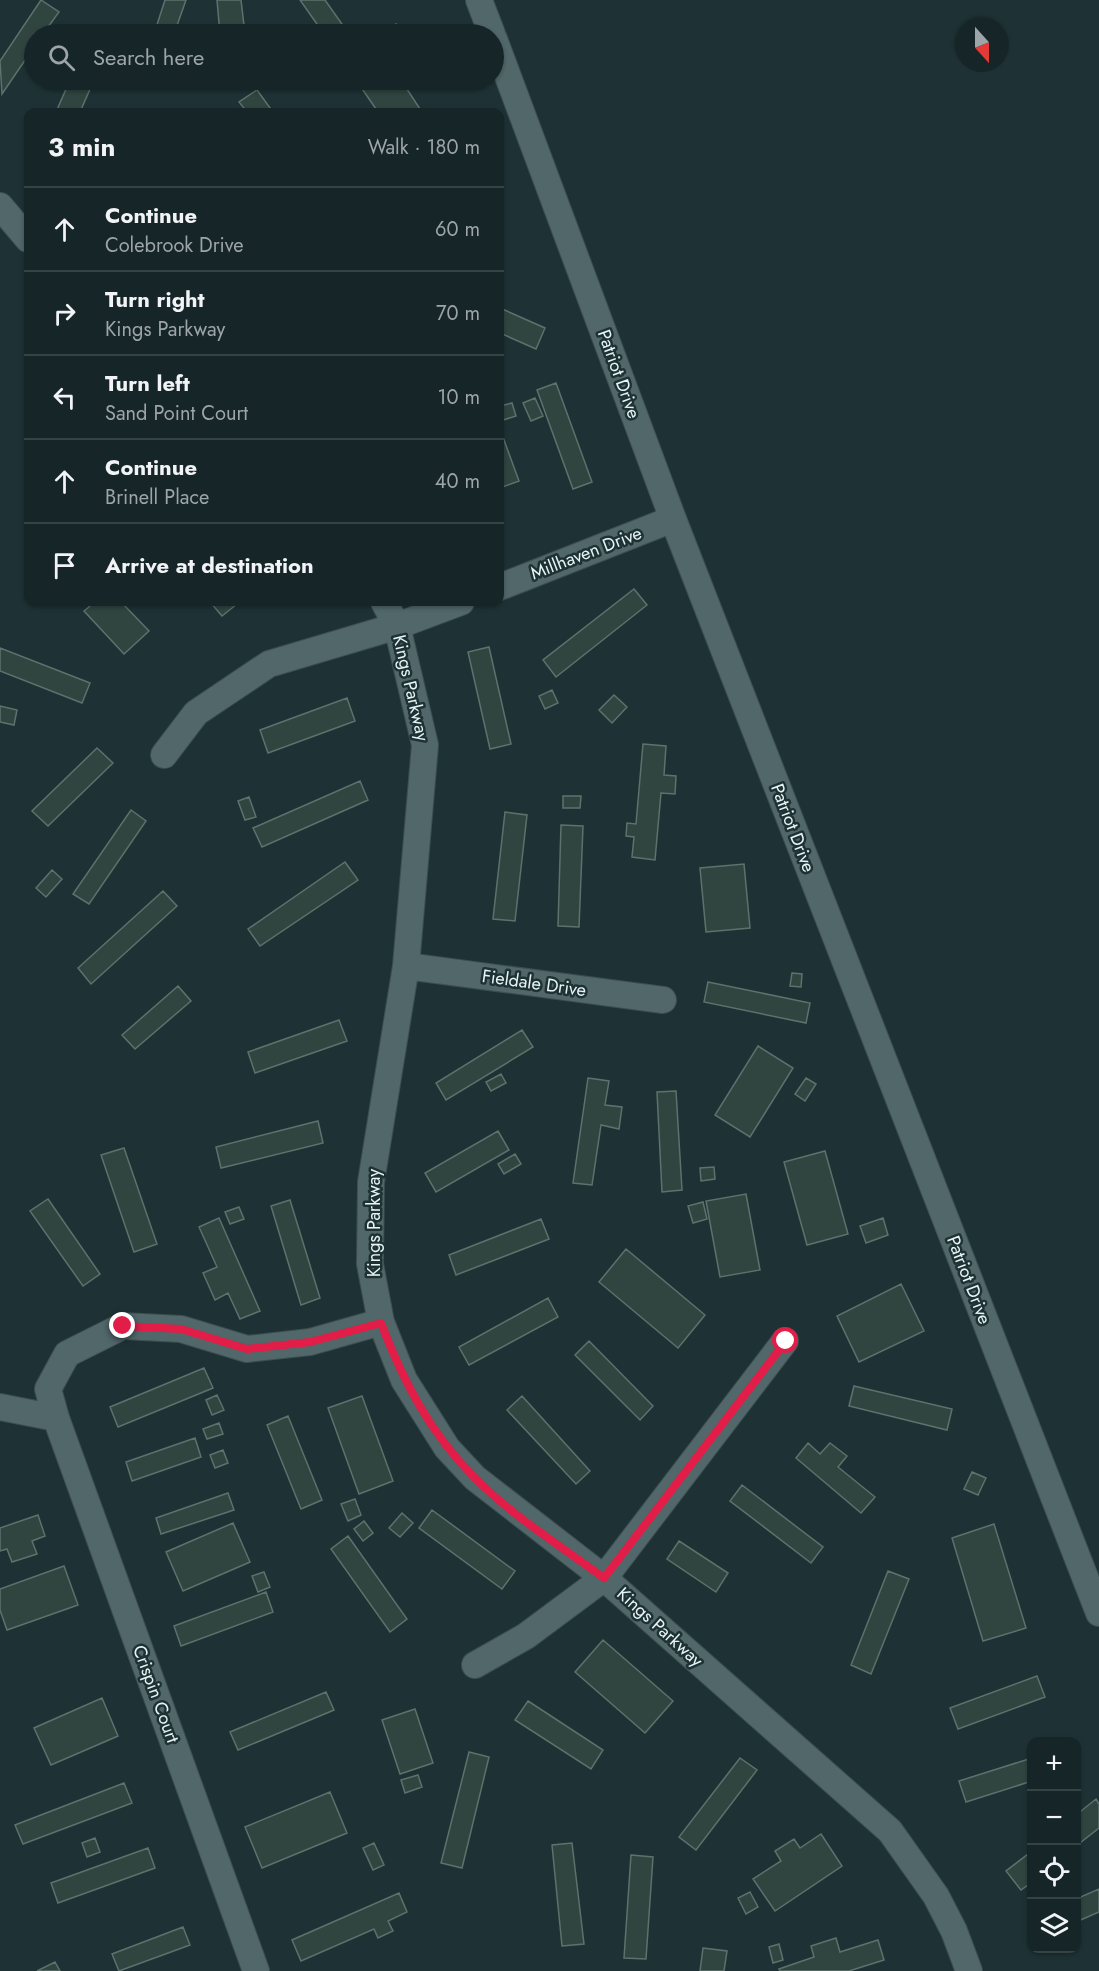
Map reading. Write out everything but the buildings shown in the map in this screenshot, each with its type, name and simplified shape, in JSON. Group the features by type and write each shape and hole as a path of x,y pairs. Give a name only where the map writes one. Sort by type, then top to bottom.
{"street":[{"path":"479,0 488,24"},
{"name":"Patriot Drive","path":"504,66 673,519 1099,1613"},
{"path":"0,206 24,234"},
{"name":"Millhaven Drive","path":"504,584 673,519"},
{"name":"Kings Parkway","path":"386,606 397,626 425,745 406,966 371,1182 370,1264 381,1323 404,1380 447,1448 490,1492 604,1578 890,1831 915,1862 936,1896 954,1931 969,1971"},
{"path":"164,755 196,713 269,664 397,626 450,606"},
{"name":"Fieldale Drive","path":"406,966 663,1000"},
{"name":"Crispin Court","path":"256,1971 56,1418 48,1389 67,1354 123,1326 181,1329 247,1349 310,1342 381,1323"},
{"path":"475,1665 526,1636 604,1578 786,1341"},
{"path":"0,1407 56,1418"}],"route":[{"path":"123,1326 181,1329 247,1349 310,1342 381,1323 404,1380 424,1415 447,1448 490,1492 604,1578 786,1341"}]}
